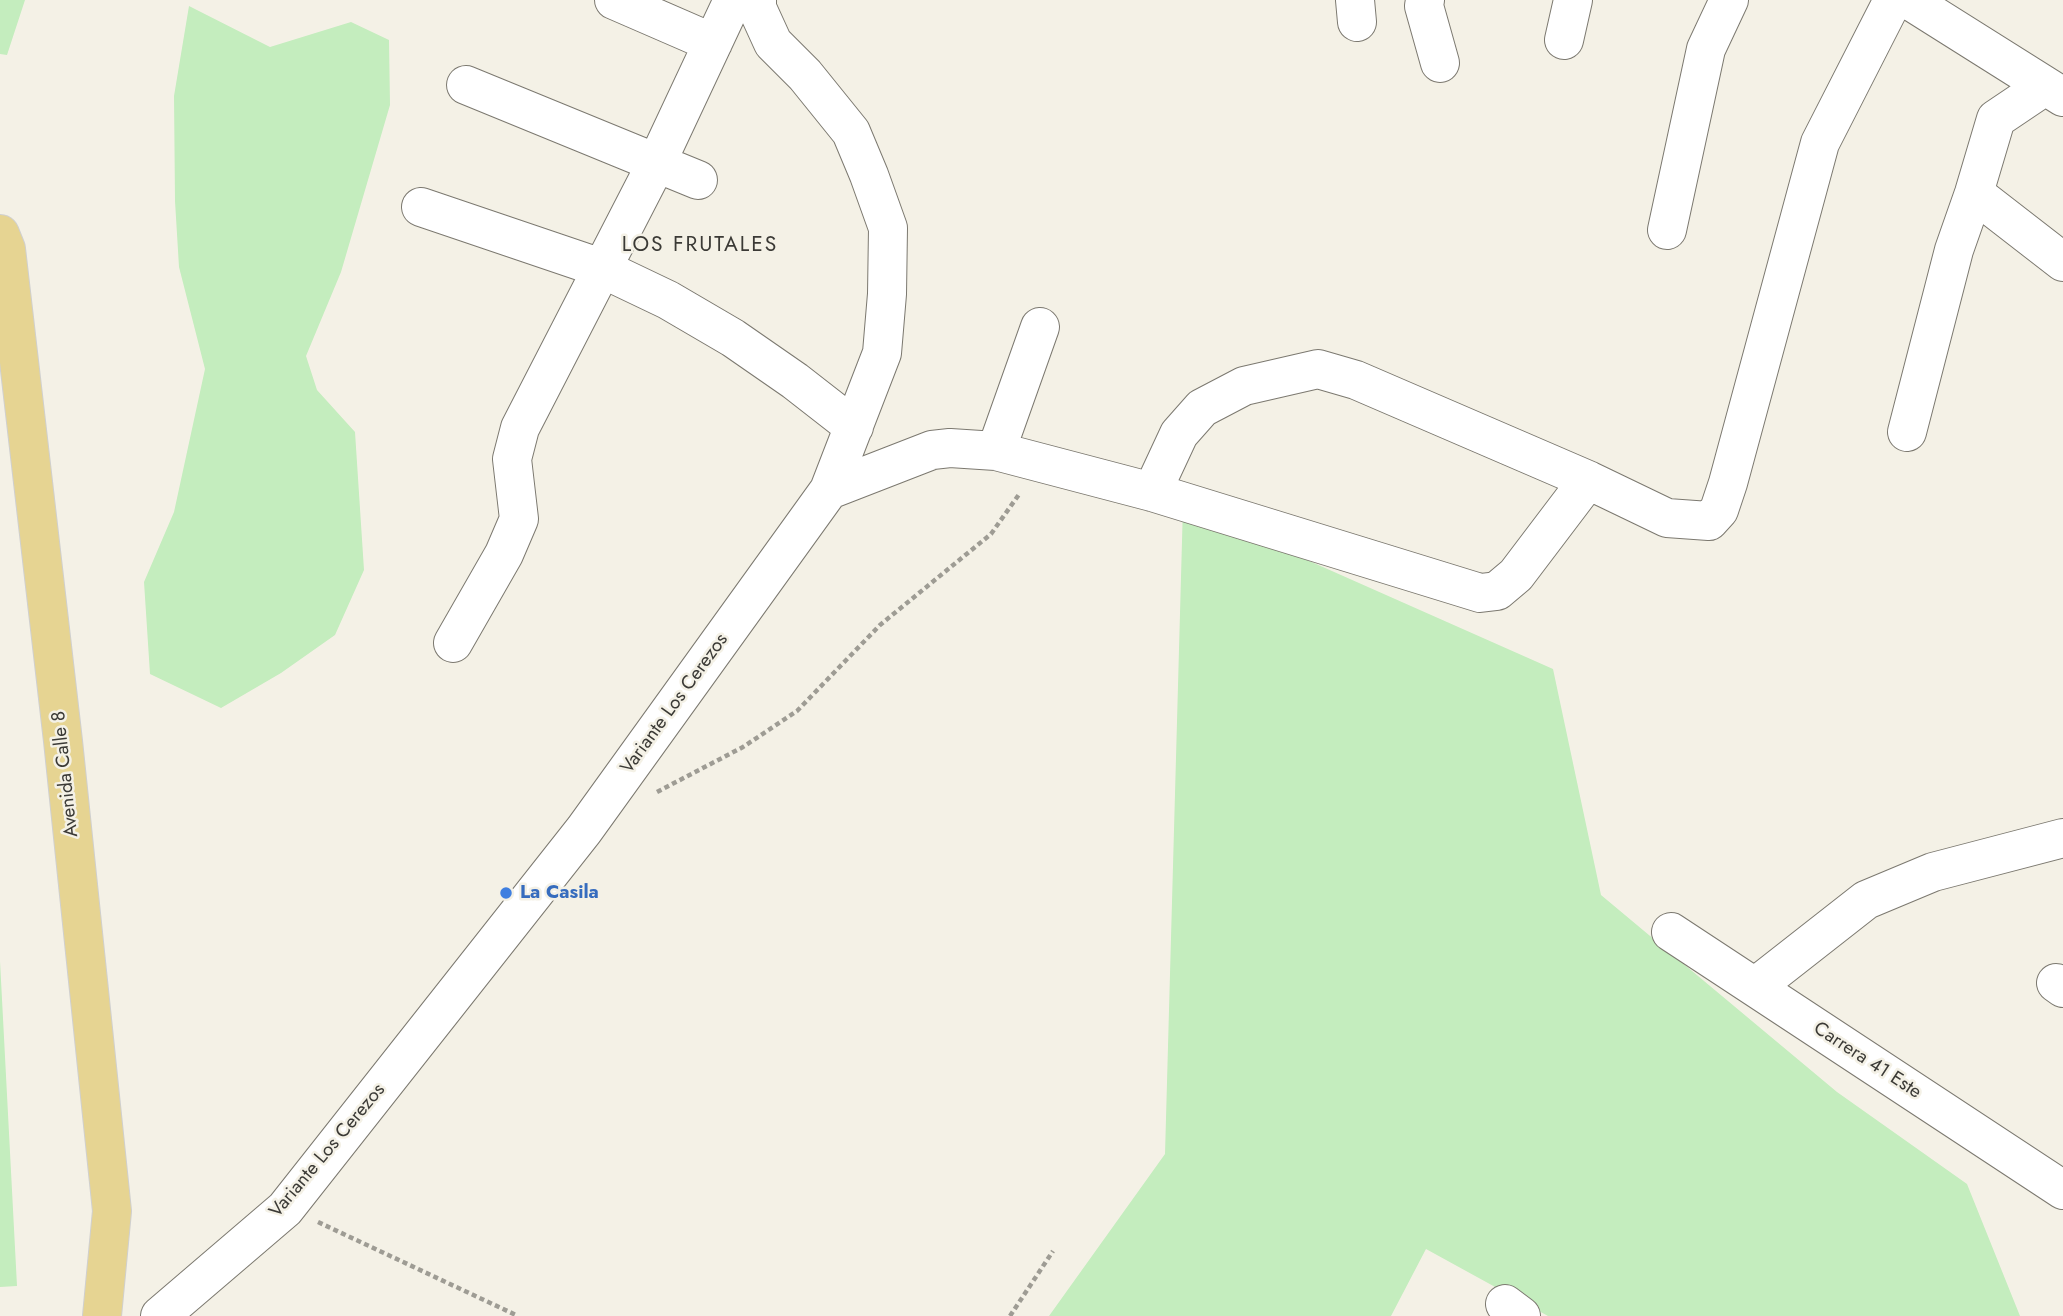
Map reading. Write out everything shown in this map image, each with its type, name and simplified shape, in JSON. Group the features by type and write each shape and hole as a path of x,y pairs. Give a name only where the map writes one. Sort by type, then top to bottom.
{"main road":[{"name":"Avenida Calle 8","path":"0,234 6,248 63,741 111,1211 102,1316"}],"street":[{"path":"614,0 713,43"},
{"path":"453,643 505,554 519,519 512,459 520,428 657,162 733,0"},
{"name":"Variante Los Cerezos","path":"160,1316 285,1209 584,830 828,490 882,353 887,294 888,228 851,132 804,75 773,43 757,9 757,0"},
{"path":"1425,0 1424,6 1440,63"},
{"path":"1563,40 1573,0"},
{"path":"1667,230 1706,49 1729,0"},
{"path":"1152,492 1179,434 1202,408 1244,386 1318,369 1356,380 1588,480 1667,518 1709,521 1718,510 1728,483 1819,143 1893,0"},
{"path":"1909,0 2054,92"},
{"path":"466,85 698,180"},
{"path":"1907,432 1954,250 1975,193 1996,119 2054,92"},
{"path":"1975,193 2063,262"},
{"path":"421,207 601,268 668,300 733,338 854,427"},
{"path":"996,451 1040,327"},
{"path":"828,490 932,450 950,448 996,451 1152,492 1480,593 1497,591 1516,575 1588,480"},
{"path":"1755,987 1866,900 1933,872 2063,838"},
{"name":"Carrera 41 Este","path":"1671,932 2063,1190"}],"path":[{"path":"645,798 743,747 797,710 880,625 991,534 1041,464"},
{"path":"323,1224 517,1316"},
{"path":"1010,1316 1053,1251"}],"green space":[{"path":"0,0 25,0 7,55 0,54"},
{"path":"189,6 270,47 351,22 389,40 390,105 341,272 306,356 317,390 355,432 364,570 335,635 281,673 221,708 150,674 144,582 174,512 205,369 179,267 175,201 174,96"},
{"path":"1183,505 1553,669 1601,895 1837,1092 1967,1184 2020,1316 1548,1316 1426,1249 1391,1316 1049,1316 1165,1154"},
{"path":"0,961 17,1286 0,1287"}],"place":[{"name":"La Casila","path":"506,893"}],"district":[{"name":"LOS FRUTALES","path":"700,246"}]}
